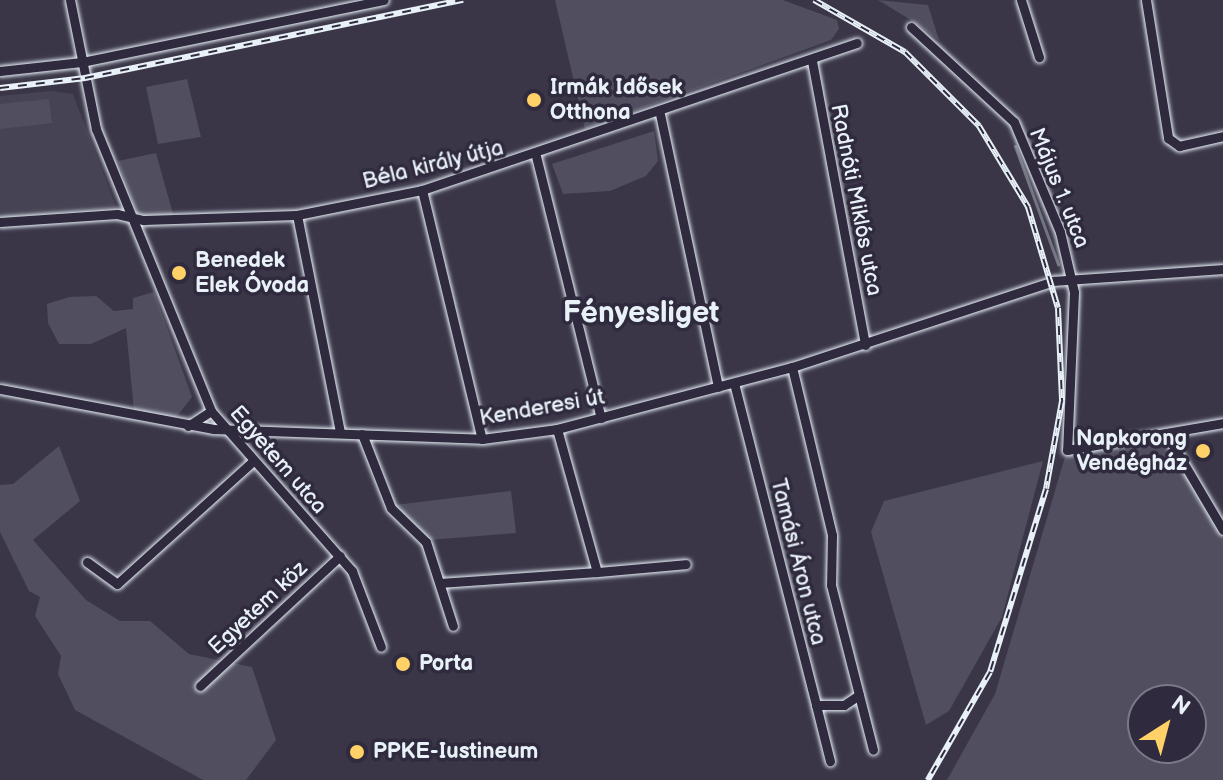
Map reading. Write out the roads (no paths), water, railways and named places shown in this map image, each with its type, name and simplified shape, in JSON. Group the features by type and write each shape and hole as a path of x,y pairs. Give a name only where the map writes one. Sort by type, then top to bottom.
{"street":[{"name":"Egyetem utca","path":"70,0 96,129 211,411 228,426 231,442 340,556 367,598 381,647"},
{"path":"0,71 82,62 384,0"},
{"path":"1021,0 1039,57"},
{"path":"1146,0 1168,138 1179,146 1223,136"},
{"name":"Május 1. utca","path":"911,27 1014,122 1074,278 1067,450 1167,435"},
{"name":"Béla király útja","path":"0,222 297,215 422,190 536,156 857,43"},
{"name":"Radnóti Miklós utca","path":"812,61 865,345"},
{"path":"660,114 718,387"},
{"path":"536,156 601,418"},
{"path":"422,190 482,439"},
{"path":"297,215 340,432"},
{"name":"Kenderesi út","path":"0,389 188,426 482,439 557,429 734,383 865,345 981,302 1074,278 1223,269"},
{"path":"792,367 873,750"},
{"name":"Tamási Áron utca","path":"734,383 830,761"},
{"path":"188,426 211,411"},
{"path":"1223,423 1167,435 1223,530"},
{"path":"557,429 597,572"},
{"path":"362,434 391,508 426,542 453,626"},
{"path":"87,562 117,584 251,463"},
{"name":"Egyetem köz","path":"200,686 340,556"},
{"path":"440,583 686,564"},
{"path":"816,705 859,695"}],"waterway":[{"path":"1015,146 1058,264"}],"railway":[{"path":"0,88 85,78 463,0"},
{"path":"814,0 905,52 979,126 1028,207 1058,308 1062,401 1046,489 990,672 928,780"}],"place":[{"name":"Irmák Idősek Otthona","path":"534,100"},
{"name":"Benedek Elek Óvoda","path":"179,273"},
{"name":"Napkorong Vendégház","path":"1203,451"},
{"name":"Porta","path":"403,664"},
{"name":"PPKE-Iustineum","path":"357,752"}],"district":[{"name":"Fényesliget","path":"641,313"}]}
